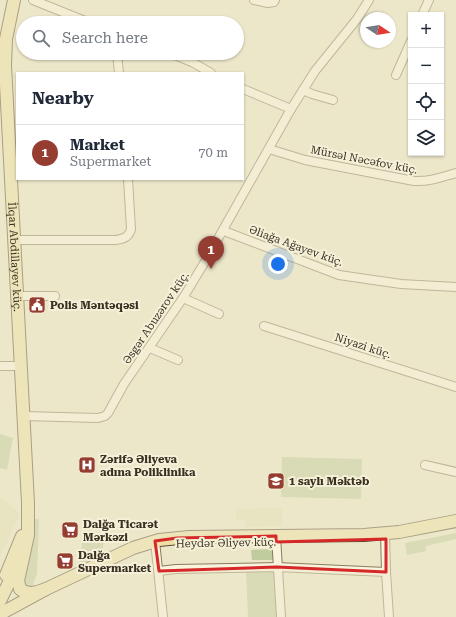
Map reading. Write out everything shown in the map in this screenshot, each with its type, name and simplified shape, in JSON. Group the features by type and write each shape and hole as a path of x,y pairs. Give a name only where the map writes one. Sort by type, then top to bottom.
{"main road":[{"name":"İlqar Abdillayev küç.","path":"14,0 2,65 14,240 28,514"},
{"path":"0,601 9,568 24,531 28,514"},
{"path":"3,588 22,549 28,514"},
{"path":"28,514 28,535 18,586 26,593 46,589"},
{"name":"Heydər Əliyev küç.","path":"385,536 456,521"},
{"name":"Heydər Əliyev küç.","path":"46,589 133,548 189,537 276,539 416,535 456,526"},
{"name":"Heydər Əliyev küç.","path":"11,617 34,603 155,544"},
{"path":"3,588 12,601 34,603"},
{"path":"0,614 46,589"}],"street":[{"path":"33,0 73,16"},
{"path":"254,0 268,3 276,0"},
{"name":"Əsgər Abuzərov küç.","path":"23,416 98,418 105,416 108,413 124,384 183,298 224,231 303,90 323,60 357,19 369,0"},
{"path":"423,12 429,0"},
{"path":"396,75 408,48"},
{"path":"118,60 119,72"},
{"path":"187,60 209,72"},
{"path":"244,89 291,109"},
{"path":"303,90 333,100"},
{"name":"Mürsəl Nəcəfov küç.","path":"269,149 305,160 414,181 422,182 456,173"},
{"path":"14,240 116,240 126,238 132,229 128,180"},
{"name":"Əliağa Ağayev küç.","path":"224,231 339,275 401,284 456,287"},
{"path":"17,296 55,296"},
{"path":"183,298 219,314"},
{"name":"Niyazi küç.","path":"264,326 456,387"},
{"path":"150,348 178,360"},
{"path":"0,366 20,366"},
{"path":"425,465 456,472"},
{"path":"385,536 389,617"},
{"path":"276,539 281,617"},
{"path":"155,544 163,617"},
{"path":"159,571 176,569 277,567 386,572"}],"highlighted area":[{"path":"276,536 276,542 386,539 386,572 277,567 159,571 155,541 177,538"}],"shaded area":[{"path":"0,496 20,514 0,558"},
{"path":"282,508 282,526 246,527 246,520 236,520 236,509"}],"green space":[{"path":"0,434 13,438 7,470 0,468"},
{"path":"282,457 362,459 361,499 281,497"},
{"path":"35,519 39,519 37,574 32,587 28,587 24,584 23,573 33,545"},
{"path":"456,533 456,539 426,546 426,551 407,555 405,543"},
{"path":"83,538 104,539 102,555 78,567"},
{"path":"273,549 274,560 252,560 251,550"},
{"path":"274,571 277,617 248,617 246,572"}],"place":[{"name":"Market","path":"211,269"},
{"name":"Polis Məntəqəsi","path":"37,305"},
{"name":"Zərifə Əliyeva adına Poliklinika","path":"87,465"},
{"name":"1 saylı Məktəb","path":"276,481"},
{"name":"Dalğa Ticarət Mərkəzi","path":"70,530"},
{"name":"Dalğa Supermarket","path":"65,561"}]}
